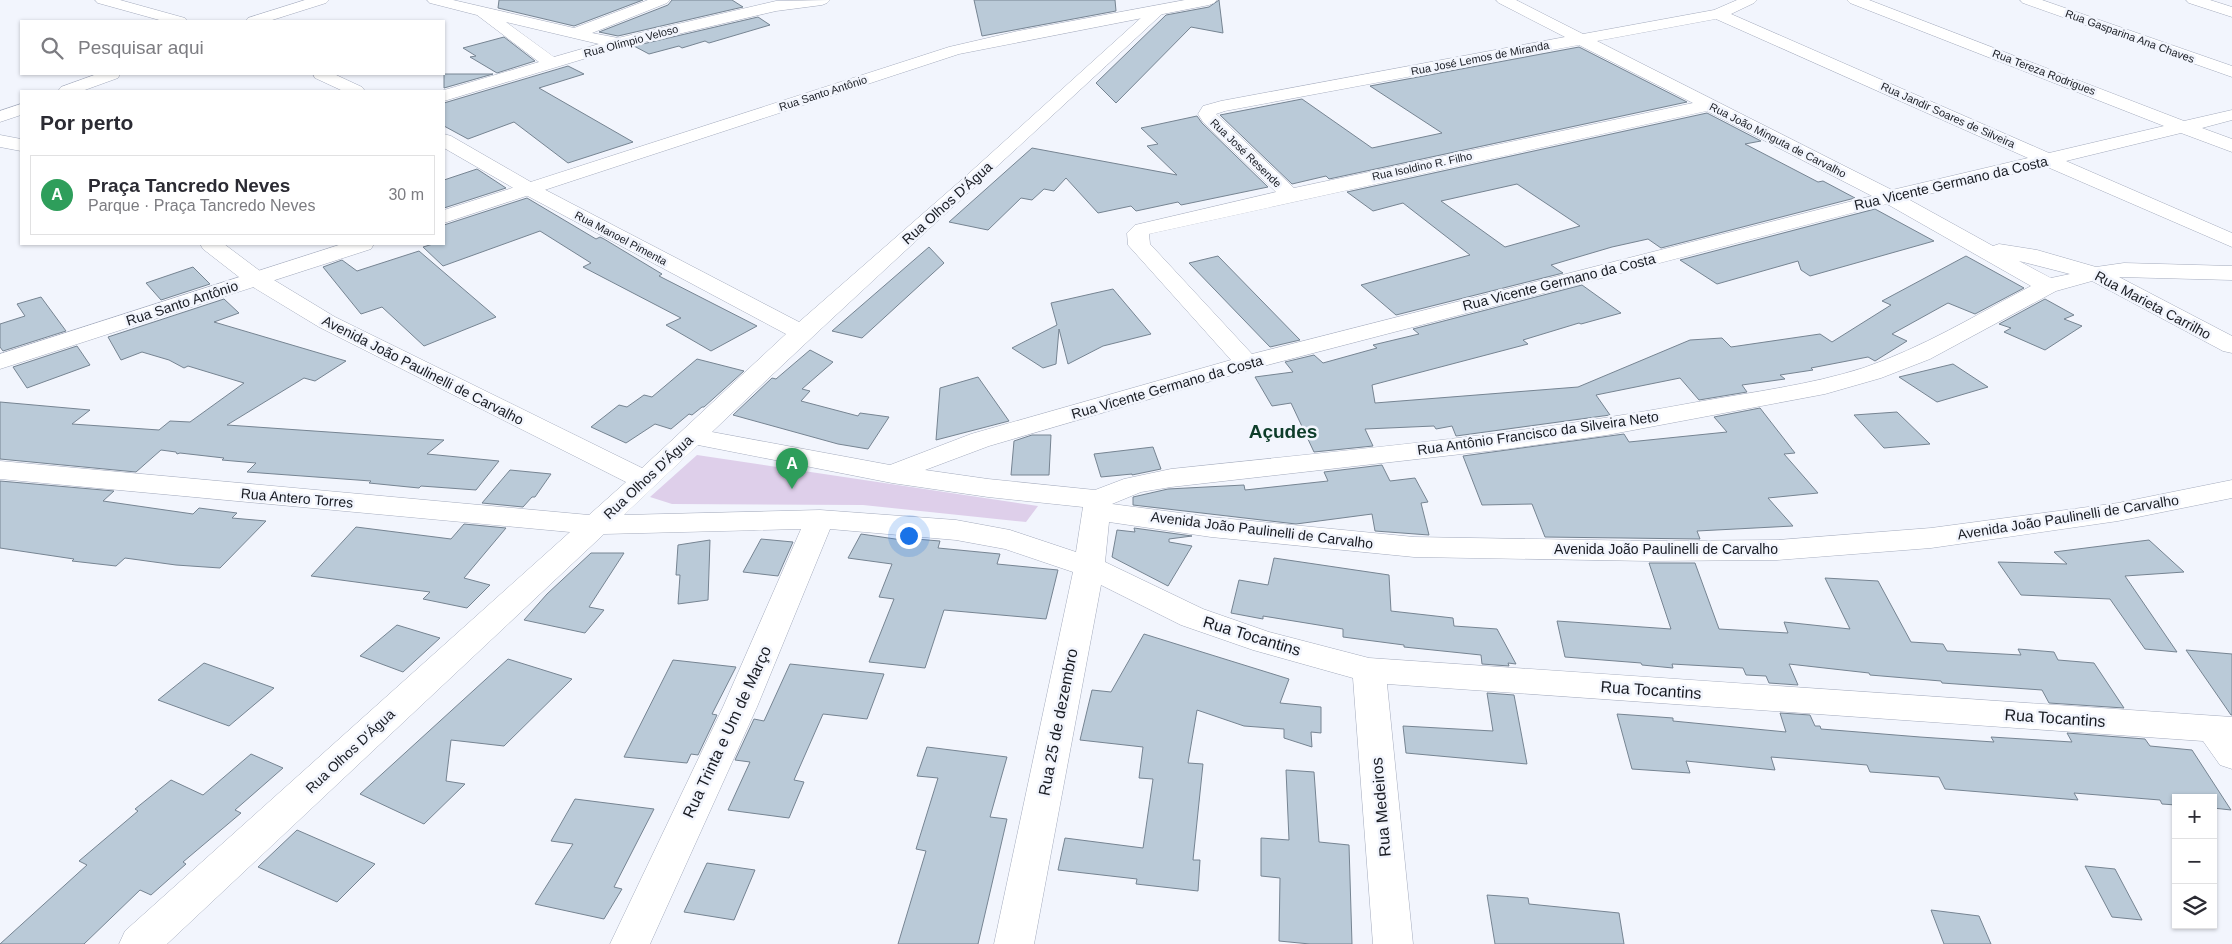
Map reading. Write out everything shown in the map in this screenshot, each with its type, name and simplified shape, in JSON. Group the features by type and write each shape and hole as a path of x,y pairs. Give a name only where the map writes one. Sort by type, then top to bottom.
{"street":[{"path":"103,0 175,20"},
{"path":"257,20 321,0"},
{"path":"435,0 618,43"},
{"path":"577,33 662,0"},
{"path":"752,0 776,6"},
{"name":"Rua Olímpio Veloso","path":"445,96 618,43 776,6 822,0"},
{"name":"Rua Santo Antônio","path":"445,217 955,50 1018,36 1210,0"},
{"name":"Rua João Minguta de Carvalho","path":"1504,0 1890,196 2048,286"},
{"name":"Rua José Lemos de Miranda","path":"1210,110 1221,106 1718,14 1749,0"},
{"name":"Rua Tereza Rodrigues","path":"1856,0 2232,146"},
{"name":"Rua Gasparina Ana Chaves","path":"2028,0 2232,72"},
{"path":"2194,0 2232,12"},
{"name":"Rua Olhos D'Água","path":"154,940 801,334 966,187 1158,10"},
{"path":"482,12 551,63"},
{"name":"Rua Jandir Soares de Silveira","path":"1718,14 2232,241"},
{"path":"70,90 109,75"},
{"path":"320,82 349,87"},
{"name":"Rua Isoldino R. Filho","path":"1247,363 1139,245 1138,233 1150,226 1708,105"},
{"path":"0,117 20,109"},
{"name":"Rua José Resende","path":"1210,110 1207,114 1209,118 1290,195"},
{"name":"Rua Vicente Germano da Costa","path":"892,474 980,440 1247,363 1890,196 2232,115"},
{"path":"0,141 20,145"},
{"name":"Rua Manoel Pimenta","path":"445,141 529,190 801,334"},
{"name":"Avenida João Paulinelli de Carvalho","path":"212,245 256,279 327,322 645,480"},
{"name":"Rua Santo Antônio","path":"0,362 360,245"},
{"name":"Rua Marieta Carrilho","path":"1985,249 2038,257 2096,274 2232,346"},
{"name":"Rua Antônio Francisco da Silveira Neto","path":"1097,505 1119,489 1138,483 1506,441 1607,427 1826,386 1872,373 1921,354 2048,286 2096,274 2124,270 2232,273"},
{"name":"Avenida João Paulinelli de Carvalho","path":"692,436 892,474 1097,505 1211,527 1414,547 1649,551 1777,550 1931,538 2118,512 2232,489"},
{"name":"Rua Antero Torres","path":"0,470 595,525 820,520"},
{"name":"Rua 25 de dezembro","path":"1014,944 1089,567 1097,505"},
{"name":"Rua Tocantins","path":"820,520 956,530 1010,540 1089,567 1192,617 1264,642 1369,670 2226,738"},
{"name":"Rua Trinta e Um de Março","path":"630,944 740,707 820,520"},
{"name":"Rua Medeiros","path":"1369,670 1393,944"}],"shaded area":[{"path":"697,455 1038,506 1026,522 863,505 672,504 650,497"}],"building":[{"path":"499,0 643,0 574,26 498,8"},
{"path":"672,0 732,0 743,7 618,36 599,32 668,5"},
{"path":"974,0 1115,0 1116,11 982,36"},
{"path":"1219,0 1223,33 1191,27 1116,103 1096,83 1166,15 1209,7"},
{"path":"758,17 770,25 709,43 705,41 682,48 679,46 649,54 634,46"},
{"path":"504,37 535,61 497,73 470,57 476,56 463,48"},
{"path":"1579,47 1687,102 1329,179 1326,176 1292,184 1220,115 1302,99 1372,148 1442,133 1370,86"},
{"path":"568,66 584,74 539,88 633,142 568,163 514,122 468,139 445,127 445,103"},
{"path":"445,74 493,74 444,88"},
{"path":"1707,113 1761,141 1745,144 1818,182 1823,181 1855,198 1661,248 1648,239 1612,247 1551,265 1563,273 1396,315 1361,285 1470,255 1403,203 1373,211 1347,192","holes":["1517,184 1580,226 1505,247 1441,201"]},
{"path":"1197,116 1268,187 1181,205 1178,202 1136,211 1131,206 1098,213 1066,178 1054,191 1044,189 1032,200 1021,198 988,230 949,222 1032,148 1177,175 1147,146 1158,144 1141,128"},
{"path":"477,169 506,188 445,208 445,180"},
{"path":"527,198 596,239 600,237 604,239 662,274 659,276 757,326 711,351 666,325 681,318 583,267 591,263 540,231 443,266 423,247 445,245 445,225"},
{"path":"1875,209 1934,241 1810,276 1801,270 1798,261 1717,284 1680,260"},
{"path":"929,247 944,263 862,338 832,331"},
{"path":"419,251 496,317 424,346 382,307 361,314 323,267 342,260 357,271"},
{"path":"1218,256 1300,340 1270,347 1189,263"},
{"path":"1966,256 2024,288 1975,314 1948,303 1892,334 1907,341 1875,361 1868,357 1811,368 1813,370 1780,375 1785,379 1742,385 1747,392 1699,400 1680,378 1596,395 1610,415 1456,436 1452,426 1436,429 1434,426 1365,429 1373,446 1314,452 1291,403 1272,406 1255,377 1293,372 1285,362 1314,355 1323,363 1377,348 1373,345 1419,334 1413,329 1582,285 1621,313 1579,323 1523,340 1528,344 1372,385 1375,403 1578,387 1690,340 1722,338 1731,347 1820,334 1832,342 1891,305 1882,301"},
{"path":"193,267 210,284 161,300 146,283"},
{"path":"1113,289 1151,334 1103,346 1068,364 1059,329 1056,364 1043,368 1012,348 1057,325 1051,303"},
{"path":"41,297 66,331 3,351 0,347 0,324 25,316 17,304"},
{"path":"224,299 239,313 214,322 346,361 315,381 304,378 227,425 444,440 427,454 499,461 476,490 421,486 419,488 369,483 371,481 247,472 256,463 177,454 176,452 161,450 136,472 0,459 0,402 90,410 72,424 159,430 170,421 190,422 244,383 188,366 184,368 169,360 142,352 121,360 108,337"},
{"path":"2045,299 2074,315 2064,319 2082,326 2045,350 2004,332 2011,328 1999,324"},
{"path":"77,346 90,365 27,388 13,367"},
{"path":"810,350 833,362 802,389 810,391 801,401 858,416 860,413 889,417 868,449 838,444 733,415 772,378 776,379"},
{"path":"697,359 744,371 704,407 692,415 689,414 671,429 655,424 626,443 591,427 619,405 627,407 644,395 652,397"},
{"path":"1953,364 1988,387 1937,402 1899,377"},
{"path":"978,377 1009,421 936,440 940,388"},
{"path":"1760,408 1795,453 1784,454 1818,493 1768,498 1793,526 1697,531 1700,539 1545,537 1532,504 1482,505 1463,456 1624,434 1629,442 1727,432 1714,417"},
{"path":"1897,412 1930,444 1884,448 1854,415"},
{"path":"1032,435 1051,435 1049,475 1011,475 1014,441"},
{"path":"1153,447 1161,469 1132,475 1101,477 1094,454"},
{"path":"1382,465 1390,481 1415,478 1428,502 1421,503 1429,535 1375,531 1372,514 1296,524 1133,505 1133,497 1168,489 1244,485 1245,490 1328,481 1324,472"},
{"path":"510,470 551,474 535,497 532,497 523,507 482,503"},
{"path":"0,481 114,491 103,501 193,514 199,508 237,513 232,518 266,521 220,568 176,565 125,558 116,566 72,561 74,559 0,548"},
{"path":"464,524 506,528 464,578 490,585 467,608 423,599 430,592 311,576 356,527 451,539"},
{"path":"1134,528 1192,536 1169,539 1169,542 1192,546 1168,586 1112,557 1117,530 1135,532"},
{"path":"861,534 902,540 903,538 940,541 938,548 1000,554 997,564 1058,570 1046,619 944,610 925,668 869,662 894,599 879,597 892,564 848,558"},
{"path":"761,539 793,542 778,576 743,572"},
{"path":"710,540 708,600 678,604 680,575 676,575 678,545"},
{"path":"2149,540 2184,572 2125,576 2177,652 2145,649 2110,599 2021,595 1998,562 2067,564 2054,552"},
{"path":"591,553 624,553 589,607 604,610 585,633 524,620 547,594"},
{"path":"1274,558 1389,575 1391,611 1453,618 1454,626 1497,629 1516,664 1508,663 1509,666 1482,664 1481,655 1404,647 1404,645 1343,637 1343,629 1263,616 1263,619 1231,613 1239,580 1268,585"},
{"path":"1649,563 1695,563 1719,629 1788,633 1784,622 1850,629 1825,578 1878,581 1911,642 1943,644 1947,651 2021,655 2018,649 2054,652 2058,660 2094,663 2124,708 2049,703 2042,690 1942,683 1941,681 1870,675 1869,673 1789,664 1798,685 1769,683 1766,676 1746,675 1743,668 1672,664 1673,668 1642,665 1641,663 1565,657 1557,621 1671,629"},
{"path":"397,625 440,638 403,672 360,656"},
{"path":"1144,634 1289,679 1280,703 1321,707 1321,733 1311,732 1312,747 1284,738 1284,729 1244,726 1197,710 1188,763 1203,764 1193,860 1200,860 1198,891 1136,884 1137,879 1058,870 1065,838 1143,848 1153,779 1139,778 1143,747 1080,740 1092,690 1111,692"},
{"path":"2186,650 2232,654 2232,715 2231,715"},
{"path":"508,659 572,679 504,746 451,740 446,781 465,784 424,824 360,794"},
{"path":"673,660 736,667 712,714 717,715 698,755 691,754 687,763 624,757"},
{"path":"204,663 274,688 229,726 158,700"},
{"path":"790,664 884,674 867,719 823,714 794,780 804,782 789,818 728,810 750,762 735,760 754,719 764,721"},
{"path":"1487,693 1514,695 1527,764 1406,753 1403,726 1493,731"},
{"path":"1780,713 1810,715 1815,726 1820,726 1821,729 1920,737 1994,742 1991,737 2072,742 2067,733 2145,739 2150,746 2192,750 2231,810 2217,808 2217,794 2172,794 2172,805 2162,804 2160,800 2074,793 2078,800 1945,789 1939,777 1870,772 1867,765 1771,757 1775,770 1686,761 1690,773 1632,769 1617,714 1673,718 1673,721 1786,732"},
{"path":"927,747 1007,757 990,817 1007,819 978,944 898,944 926,851 916,849 938,778 917,776"},
{"path":"251,754 283,768 235,810 241,813 183,862 186,864 151,895 140,890 84,944 0,944 87,865 79,861 138,811 135,809 171,780 203,795"},
{"path":"1286,770 1314,772 1319,842 1349,845 1352,944 1310,944 1279,941 1280,878 1261,876 1261,838 1289,840"},
{"path":"575,799 654,809 614,887 622,889 604,919 535,904 573,844 551,841"},
{"path":"297,830 375,864 337,902 258,867"},
{"path":"707,863 755,870 734,920 684,912"},
{"path":"2085,866 2115,869 2142,920 2112,917"},
{"path":"1487,895 1528,898 1529,904 1619,913 1624,944 1495,944"},
{"path":"1931,910 1979,916 1991,944 1944,944"}],"place":[{"name":"Praça Tancredo Neves","path":"792,489"}],"district":[{"name":"Açudes","path":"1283,431"}]}
